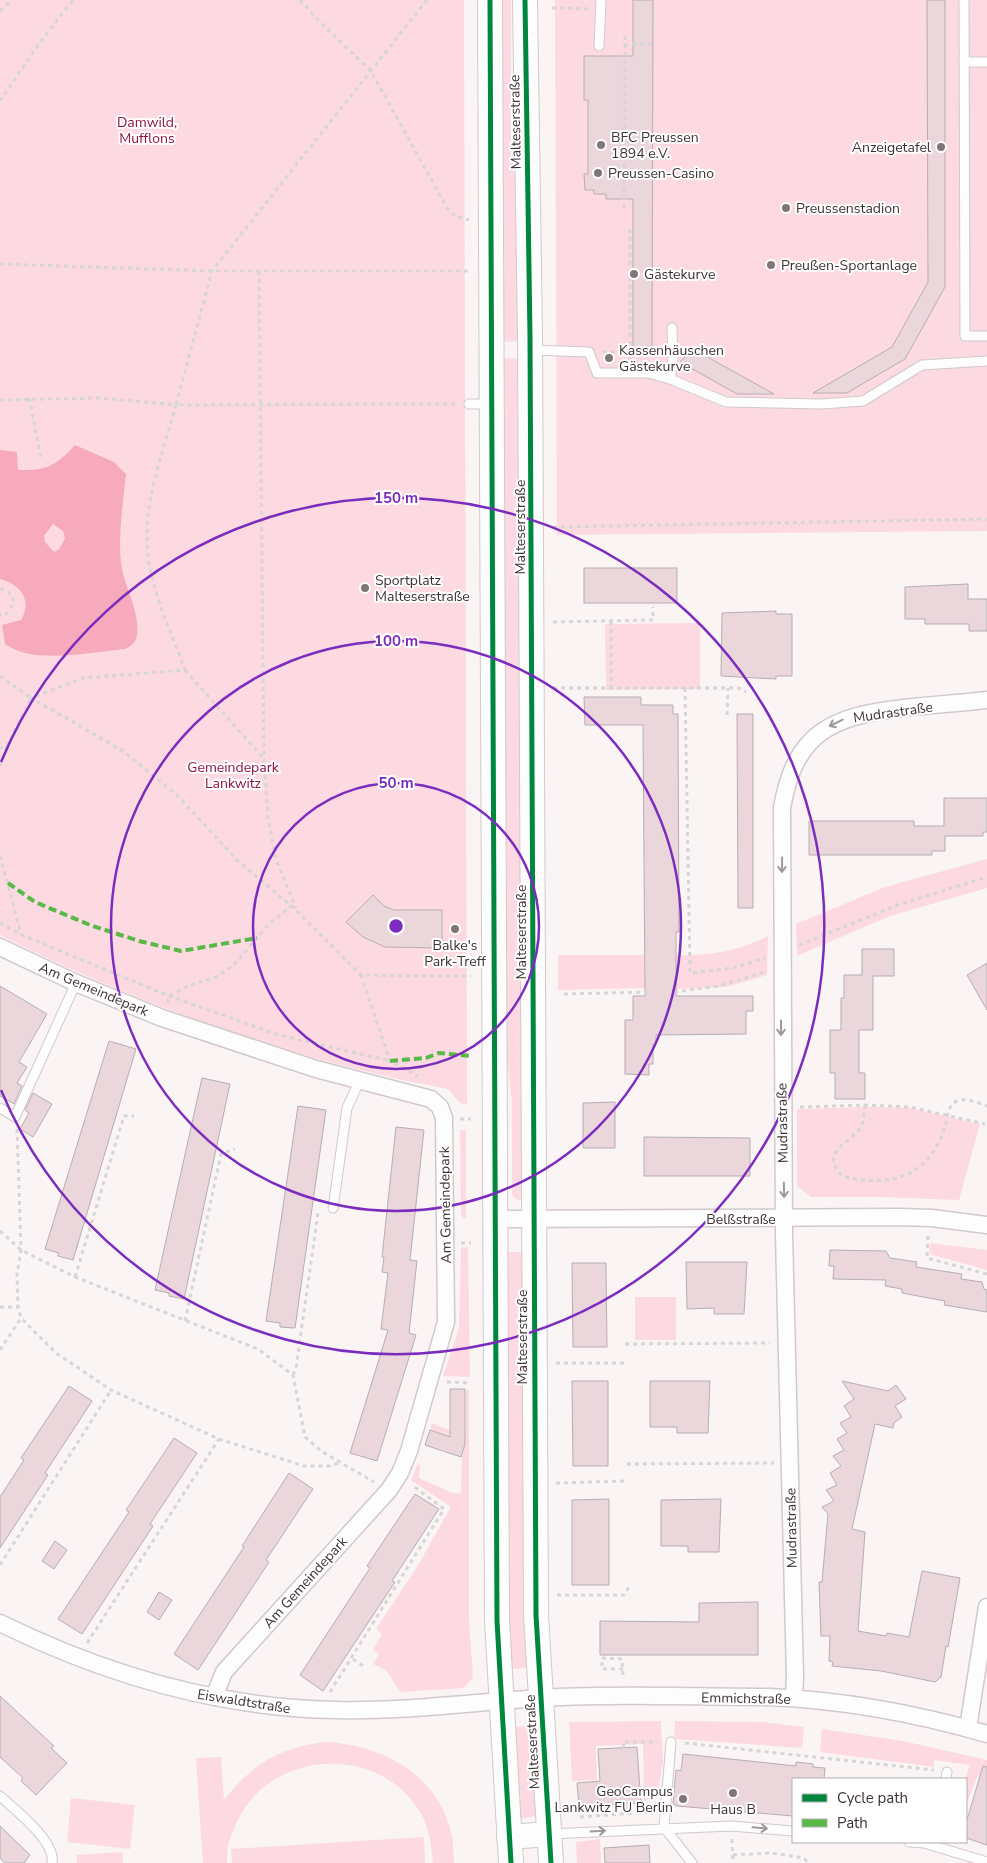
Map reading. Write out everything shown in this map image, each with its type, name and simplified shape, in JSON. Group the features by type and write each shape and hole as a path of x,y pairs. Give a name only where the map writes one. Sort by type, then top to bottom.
{"main road":[{"name":"Malteserstraße","path":"490,0 492,350 480,404 494,1219 497,1621 511,1863"},
{"name":"Malteserstraße","path":"525,0 530,350 536,1615 551,1863"},
{"path":"492,350 530,350"},
{"path":"509,1837 549,1834"}],"street":[{"name":"Mudrastraße","path":"794,1698 784,1219 782,808 787,782 797,759 812,740 838,722 874,712 987,700"},
{"name":"Am Gemeindepark","path":"0,947 76,984 162,1018 279,1058 431,1100 440,1107 444,1118 446,1322 409,1451 400,1473 389,1490 224,1672 214,1697"},
{"name":"Belßstraße","path":"494,1219 932,1218 987,1225"},
{"path":"968,1728 987,1607"},
{"name":"Eiswaldtstraße","path":"0,1623 48,1647 96,1665 171,1688 277,1708 338,1710 501,1701"},
{"name":"Emmichstraße","path":"501,1701 541,1699 794,1698 868,1708 968,1728 987,1734"}],"lane":[{"path":"964,0 965,336 987,336"},
{"path":"599,46 601,4"},
{"path":"964,62 987,62"},
{"path":"670,378 673,360 672,328"},
{"path":"530,350 589,352 597,373 648,373 670,378 726,402 822,404 863,401 922,365 987,361"},
{"path":"0,1108 15,1117 76,984"},
{"path":"333,1208 346,1108 360,1080"},
{"path":"671,1742 664,1827 692,1863"},
{"path":"0,1796 42,1835 52,1858 52,1863"},
{"path":"549,1834 664,1827 731,1826 792,1831"},
{"path":"923,1843 937,1844 987,1862"}],"path":[{"path":"0,12 12,0"},
{"path":"0,101 38,45 73,0"},
{"path":"300,0 371,71 447,208 455,216 470,220"},
{"path":"264,759 185,670 154,584 148,554 149,503 212,271 427,0"},
{"path":"552,8 601,4"},
{"path":"624,208 625,36"},
{"path":"624,45 655,44"},
{"path":"589,352 630,352 630,227"},
{"path":"0,264 212,271 469,271"},
{"path":"259,271 264,759 268,818 276,859 296,910"},
{"path":"29,398 41,458"},
{"path":"0,400 100,398 176,405 260,406 480,404"},
{"path":"553,527 987,519"},
{"path":"0,589 8,591 13,597 14,603 6,614 0,615"},
{"path":"554,622 653,620 653,607"},
{"path":"611,621 612,688"},
{"path":"0,766 7,746 31,698 82,678 185,670"},
{"path":"0,676 31,698 130,757 178,796 237,860 296,910 361,975 390,1061"},
{"path":"554,688 738,688 746,692"},
{"path":"685,688 690,973 734,968 770,957"},
{"path":"727,714 728,688"},
{"path":"0,748 7,746"},
{"path":"0,856 22,935"},
{"path":"794,947 898,905 987,877"},
{"path":"162,1018 169,996 188,986 216,977 234,965 268,925 291,906"},
{"path":"0,924 169,996 276,1034 390,1061 420,1077"},
{"path":"18,940 22,935"},
{"path":"674,992 719,986 750,978 770,970"},
{"path":"361,975 471,976"},
{"path":"564,994 649,992"},
{"path":"865,1105 862,1125 834,1154 836,1170 842,1176 854,1180 885,1182 899,1179 915,1171 928,1159 938,1146 951,1105 965,1099 987,1106"},
{"path":"794,1107 865,1105 910,1107 985,1124"},
{"path":"455,1113 456,1118"},
{"path":"75,1277 124,1116 134,1116"},
{"path":"15,1117 18,1134 21,1250 18,1274 18,1307 21,1318 56,1353 111,1390 219,1439 304,1466 330,1466 339,1462"},
{"path":"185,1321 221,1154 235,1149"},
{"path":"292,1375 296,1368 318,1213 333,1208"},
{"path":"0,1231 21,1250 75,1277 258,1349 292,1375 305,1437 339,1462 389,1490"},
{"path":"928,1236 927,1258 987,1274"},
{"path":"0,1307 18,1307"},
{"path":"0,1350 21,1318"},
{"path":"625,1344 774,1343"},
{"path":"556,1363 626,1364"},
{"path":"441,1382 471,1383"},
{"path":"0,1565 111,1390"},
{"path":"86,1645 219,1439"},
{"path":"627,1464 777,1462"},
{"path":"326,1699 353,1659 444,1509 406,1481"},
{"path":"556,1483 627,1481"},
{"path":"557,1596 624,1595 628,1587"},
{"path":"623,1669 602,1669 602,1658 622,1659 623,1669 623,1676"},
{"path":"353,1659 366,1668"},
{"path":"624,1748 623,1742 671,1742 947,1775"},
{"path":"627,1804 628,1814"},
{"path":"731,1826 733,1863"},
{"path":"733,1855 771,1854 804,1858 808,1863"}],"green space":[{"name":"Gemeindepark Lankwitz","path":"0,0 464,0 467,1105 460,1103 448,1089 332,1063 218,1028 107,985 0,935"},
{"path":"501,0 511,0 511,154 518,198 519,341 506,342 502,339"},
{"name":"Preußen-Sportanlage","path":"555,0 987,0 987,531 557,535"},
{"path":"506,358 519,359 523,1197 518,1201 512,1195 512,1102 504,1035 503,360"},
{"path":"700,623 700,689 606,690 605,624"},
{"path":"987,859 987,888 890,916 797,956 796,924 885,887"},
{"path":"768,936 767,975 726,987 676,989 676,955 723,952 745,946"},
{"path":"558,955 644,955 645,988 558,990"},
{"path":"911,1108 980,1124 959,1200 811,1197 797,1186 797,1109"},
{"path":"460,1130 465,1130 466,1133 466,1218 463,1218 461,1214"},
{"path":"930,1243 987,1250 987,1270 929,1254"},
{"path":"468,1247 470,1377 443,1376 459,1328 461,1248"},
{"path":"504,1252 523,1252 527,1668 509,1669"},
{"path":"635,1297 676,1297 676,1340 635,1340"},
{"path":"466,1390 469,1390 469,1618 473,1677 464,1688 400,1692 387,1671 373,1664 379,1654 373,1650 382,1634 376,1629 417,1567 451,1507 411,1480 418,1464 420,1465 419,1478 450,1492 461,1494 462,1455 466,1442 430,1430 432,1423 451,1431 466,1433"},
{"path":"661,1721 663,1762 658,1792 644,1802 643,1744 596,1746 597,1780 572,1781 569,1722"},
{"path":"675,1721 763,1722 804,1727 802,1748 674,1739"},
{"path":"531,1726 536,1816 520,1819 512,1727"},
{"path":"822,1729 903,1741 987,1760 987,1777 978,1775 968,1800 967,1778 965,1778 970,1765 934,1760 934,1767 820,1752"},
{"path":"324,1742 345,1744 385,1756 419,1778 433,1793 444,1811 452,1836 454,1863 433,1863 430,1837 426,1824 420,1812 402,1790 380,1775 355,1766 328,1764 302,1768 278,1778 256,1794 234,1827 230,1839 227,1863 203,1863 196,1758 221,1757 224,1800 245,1776 268,1760 293,1749"},
{"path":"71,1798 135,1805 130,1849 67,1842"},
{"path":"424,1837 425,1863 232,1863 231,1849"},
{"path":"600,1839 601,1863 577,1863 576,1842"},
{"path":"122,1852 123,1863 77,1863 77,1855"}],"shaded area":[{"path":"75,445 114,462 126,474 121,518 120,552 123,572 136,617 136,640 125,649 63,656 31,654 5,644 2,625 21,620 26,606 19,589 0,579 0,450 17,452 18,470 36,469 50,466 62,458","holes":["53,524 63,531 65,539 59,549 54,552 45,542 44,536"]}],"building":[{"path":"633,0 653,0 652,351 633,351 633,199 606,199 606,194 594,194 594,190 585,190 584,174 588,174 588,100 584,100 584,56 633,56"},
{"path":"927,0 945,0 945,287 905,359 847,393 813,393 892,347 928,282"},
{"path":"693,349 774,394 737,394 680,362"},
{"path":"584,568 677,568 677,603 584,603"},
{"path":"968,584 968,599 987,599 987,631 969,631 969,624 925,624 925,619 905,619 905,587"},
{"path":"776,611 776,614 792,614 792,676 776,676 776,679 721,676 722,613"},
{"path":"584,697 641,697 641,705 673,705 673,714 678,714 679,932 676,932 676,996 753,996 753,1011 746,1011 746,1034 656,1035 656,1044 653,1044 653,1064 649,1064 649,1075 625,1074 625,1020 633,1020 633,996 645,996 643,725 585,725"},
{"path":"737,714 753,714 753,908 738,908"},
{"path":"944,798 987,798 987,832 983,832 983,836 945,836 945,851 932,851 932,855 809,855 809,821 914,821 914,826 944,826"},
{"path":"373,895 384,906 394,910 442,910 442,948 385,947 363,937 346,922"},
{"path":"862,949 894,949 894,976 873,976 873,1030 859,1030 859,1073 865,1073 865,1099 835,1099 835,1073 830,1073 830,1030 841,1030 841,998 844,998 844,975 862,975"},
{"path":"987,963 987,1010 967,975"},
{"path":"0,986 47,1014 19,1062 27,1067 17,1083 22,1086 14,1104 0,1096"},
{"path":"109,1041 136,1049 73,1260 58,1256 59,1253 45,1249"},
{"path":"202,1078 230,1084 184,1299 169,1296 169,1293 155,1290"},
{"path":"33,1093 52,1104 33,1137 20,1129 29,1113 25,1110"},
{"path":"615,1102 615,1148 583,1148 583,1103"},
{"path":"298,1106 326,1110 295,1328 280,1327 280,1323 266,1321"},
{"path":"396,1127 424,1130 410,1260 417,1261 409,1333 416,1335 377,1461 350,1453 388,1330 381,1329 388,1273 382,1272 384,1257 382,1257"},
{"path":"644,1137 750,1138 750,1176 644,1176"},
{"path":"830,1250 886,1251 890,1258 917,1262 916,1267 962,1274 961,1279 982,1282 984,1289 987,1290 987,1312 944,1305 945,1301 902,1293 902,1289 885,1286 886,1280 833,1279 834,1266 829,1266"},
{"path":"686,1262 747,1262 744,1314 714,1314 714,1308 687,1309"},
{"path":"572,1263 606,1263 607,1347 573,1347"},
{"path":"572,1381 608,1381 608,1466 573,1466"},
{"path":"650,1381 710,1381 708,1433 677,1433 677,1427 650,1427"},
{"path":"842,1381 888,1391 896,1385 906,1399 895,1406 902,1417 894,1423 893,1428 875,1424 852,1529 865,1532 858,1631 886,1636 887,1633 909,1637 922,1571 960,1578 941,1677 935,1682 881,1671 832,1666 833,1662 829,1661 830,1636 821,1636 819,1582 822,1582 828,1514 822,1507 834,1501 826,1490 837,1485 830,1473 841,1466 833,1456 844,1450 837,1439 847,1433 840,1423 851,1417 844,1406 854,1399"},
{"path":"69,1386 92,1401 45,1473 48,1475 0,1548 0,1497 24,1460 21,1458"},
{"path":"450,1389 465,1389 465,1444 461,1457 425,1445 430,1430 450,1437"},
{"path":"174,1438 197,1453 150,1524 153,1526 82,1634 58,1619 129,1512 126,1510"},
{"path":"289,1473 313,1489 266,1560 269,1562 198,1670 174,1654 244,1547 242,1546"},
{"path":"415,1494 439,1509 392,1581 395,1582 323,1691 300,1675 370,1568 367,1566"},
{"path":"609,1499 609,1585 572,1585 572,1500"},
{"path":"721,1499 719,1552 688,1552 688,1546 661,1546 661,1500"},
{"path":"55,1541 67,1550 54,1569 42,1561"},
{"path":"159,1592 172,1600 159,1620 147,1612"},
{"path":"758,1602 758,1655 600,1655 600,1621 699,1622 699,1603"},
{"path":"0,1696 54,1746 51,1748 67,1763 36,1795 21,1781 23,1778 0,1757"},
{"path":"637,1747 641,1803 579,1806 577,1783 600,1781 598,1749"},
{"name":"Haus B","path":"683,1754 796,1766 796,1762 825,1768 824,1778 792,1778 792,1816 677,1806 673,1804 676,1770 681,1771"},
{"path":"983,1766 987,1767 987,1845 967,1838 967,1820"},
{"path":"0,1826 30,1855 24,1863 5,1863 0,1858"},
{"path":"649,1845 650,1863 605,1863 604,1848"}],"marked path":[{"path":"8,883 35,902 90,925 139,941 181,951 257,938"},
{"path":"390,1061 426,1058 439,1053 471,1056"}],"cycle path":[{"path":"490,0 497,1621 511,1863"},
{"path":"525,0 530,337 536,1615 551,1863"}],"place":[{"name":"BFC Preussen 1894 e.V.","path":"601,145"},
{"name":"Anzeigetafel","path":"941,147"},
{"name":"Preussen-Casino","path":"598,173"},
{"name":"Preussenstadion","path":"786,208"},
{"name":"Preußen-Sportanlage","path":"771,265"},
{"name":"Gästekurve","path":"634,274"},
{"name":"Kassenhäuschen Gästekurve","path":"609,358"},
{"name":"Sportplatz Malteserstraße","path":"365,588"},
{"name":"Balke's Park-Treff","path":"455,929"},
{"name":"Haus B","path":"733,1793"},
{"name":"GeoCampus Lankwitz FU Berlin","path":"683,1799"}],"park label":[{"name":"Damwild, Mufflons","path":"147,130"}]}
